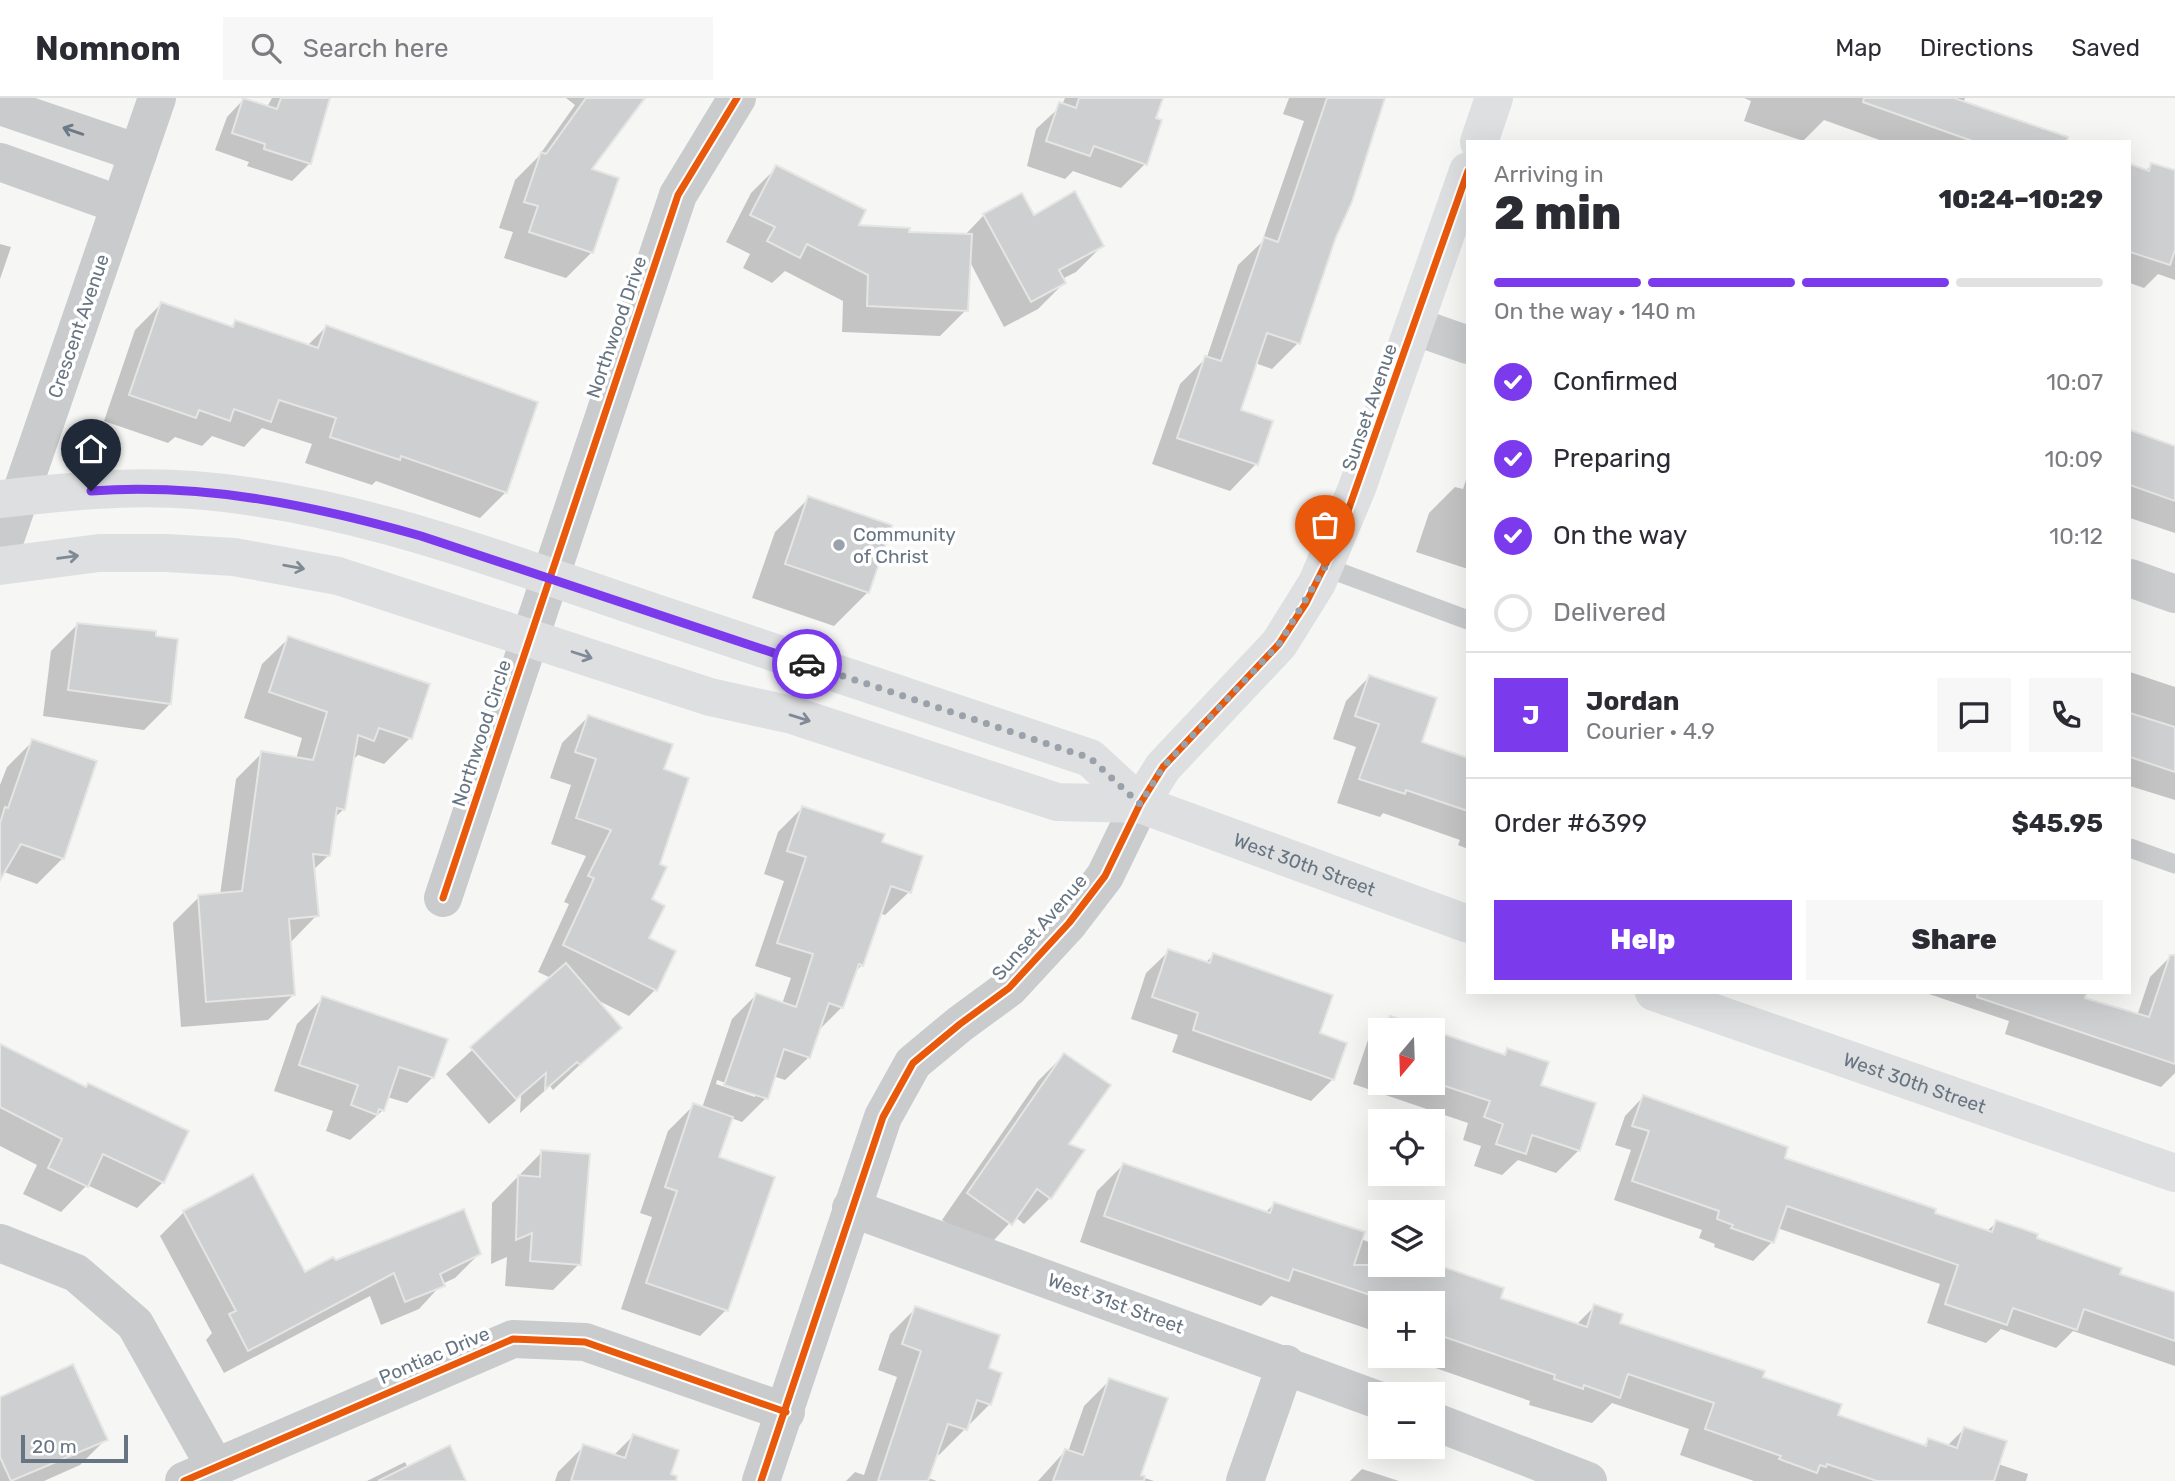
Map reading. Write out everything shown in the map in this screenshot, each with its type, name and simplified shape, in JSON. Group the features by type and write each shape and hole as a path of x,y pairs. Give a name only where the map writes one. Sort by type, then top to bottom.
{"main road":[{"path":"1480,140 1494,98"},
{"name":"Sunset Avenue","path":"1140,804 1163,767 1279,644 1325,567 1466,177"},
{"path":"10,498 138,488 243,495 357,518 549,578 1090,758 1140,804"},
{"path":"0,566 99,553 234,557 338,576 710,696 792,715 1057,802 1140,804"},
{"name":"West 30th Street","path":"1140,804 1466,923"},
{"name":"West 30th Street","path":"1660,994 2175,1173"}],"street":[{"name":"Crescent Avenue","path":"0,554 10,498 120,205 157,98"},
{"name":"Northwood Drive","path":"549,578 678,195 737,98"},
{"path":"0,106 138,153"},
{"path":"0,162 120,205"},
{"path":"1414,326 1466,344"},
{"name":"Northwood Circle","path":"443,898 549,578"},
{"path":"2131,578 2175,594"},
{"name":"Sunset Avenue","path":"761,1481 786,1412 850,1208 883,1117 913,1063 1009,988 1069,923 1105,876 1140,804"},
{"name":"West 31st Street","path":"850,1208 1368,1396"},
{"path":"0,1243 76,1272 135,1325 199,1473"},
{"name":"Pontiac Drive","path":"199,1473 513,1339 585,1342 786,1412"},
{"path":"1245,1481 1286,1364"},
{"path":"1445,1426 1588,1481"}],"lane":[{"path":"1325,567 1466,619"},
{"path":"2131,848 2175,864"}],"building":[{"path":"243,98 277,109 281,98 330,98 311,164 264,149 265,144 232,133"},
{"path":"586,98 645,98 592,169 619,178 593,253 529,232 538,206 524,202 541,152 546,154"},
{"path":"1079,98 1163,98 1156,118 1162,120 1147,165 1094,146 1090,156 1046,141 1059,102 1076,108"},
{"path":"1327,98 1385,98 1352,202 1336,237 1300,344 1267,333 1241,410 1273,421 1258,465 1177,438 1205,356 1221,361 1264,237 1278,242"},
{"path":"1864,98 1954,98 2068,137 2067,140 1969,140 1863,102"},
{"path":"2151,163 2175,170 2175,250 2170,265 2131,252 2131,164 2149,171"},
{"path":"776,165 866,210 859,225 910,228 909,232 972,234 968,311 867,306 868,275 807,244 800,258 767,241 775,227 750,215"},
{"path":"1075,191 1104,246 1059,270 1066,283 1031,302 983,214 1022,193 1034,215"},
{"path":"161,302 233,327 235,320 318,348 326,325 538,402 507,493 401,456 400,460 330,437 336,418 279,400 271,422 234,409 230,421 199,410 196,418 129,395"},
{"path":"2131,430 2175,446 2175,501 2131,485"},
{"name":"Community of Christ","path":"808,496 892,525 869,593 785,564"},
{"path":"77,623 156,631 156,636 178,639 171,704 68,690"},
{"path":"288,636 430,684 412,739 379,728 374,741 358,735 345,810 337,808 330,856 313,854 319,916 289,919 295,995 206,1002 198,895 242,891 261,751 313,760 327,712 269,692"},
{"path":"1369,675 1437,698 1422,742 1466,757 1466,810 1406,790 1405,794 1359,779 1379,724 1355,716"},
{"path":"2131,713 2175,727 2175,772 2131,757"},
{"path":"588,715 673,744 664,769 689,778 660,864 667,867 652,899 665,906 649,938 676,951 657,991 563,945 594,878 588,876 611,830 576,818 596,759 575,752"},
{"path":"32,739 97,761 64,859 21,844 0,880 0,823 5,807 8,808"},
{"path":"802,806 885,834 882,842 923,856 911,893 891,886 863,966 859,964 843,1008 829,1003 810,1058 784,1049 768,1099 724,1085 756,993 796,1007 813,954 777,943 806,857 787,851"},
{"path":"1168,949 1210,963 1213,953 1333,995 1320,1033 1347,1043 1334,1080 1193,1030 1198,1013 1152,997"},
{"path":"2170,955 2175,955 2175,1064 1977,997 1978,994 2086,994 2085,998 2149,1017"},
{"path":"566,963 622,1028 580,1065 577,1062 545,1090 546,1073 516,1099 470,1047"},
{"path":"322,996 448,1039 434,1078 399,1067 384,1111 379,1109 377,1115 351,1105 358,1085 299,1065"},
{"path":"1446,1035 1505,1055 1507,1048 1549,1062 1541,1085 1596,1103 1580,1151 1532,1135 1526,1154 1496,1144 1503,1124 1484,1117 1490,1101 1446,1086"},
{"path":"0,1044 86,1087 88,1083 189,1131 164,1183 103,1154 88,1187 48,1168 62,1139 0,1107"},
{"path":"1064,1053 1111,1085 1069,1144 1085,1150 1051,1199 1037,1189 1012,1225 967,1193"},
{"path":"1643,1095 1788,1147 1785,1158 1936,1209 1935,1213 1992,1232 1996,1220 2038,1234 2037,1238 2122,1268 2120,1274 2175,1292 2175,1341 2084,1309 2077,1330 2013,1308 2007,1325 1945,1304 1958,1265 1787,1206 1774,1243 1731,1228 1733,1225 1717,1219 1719,1211 1632,1181 1649,1131 1632,1126"},
{"path":"693,1103 733,1117 719,1157 775,1177 728,1311 646,1283 677,1191 665,1187"},
{"path":"541,1150 590,1154 581,1265 530,1261 532,1233 516,1240 518,1175 540,1177"},
{"path":"1123,1163 1270,1213 1274,1202 1365,1232 1354,1265 1368,1265 1368,1277 1445,1277 1445,1267 1504,1288 1501,1298 1587,1327 1594,1304 1623,1314 1620,1323 1765,1371 1763,1377 1842,1404 1838,1415 1926,1446 1928,1438 1957,1448 1964,1427 2007,1441 1994,1481 1877,1481 1827,1464 1826,1467 1820,1465 1817,1473 1779,1459 1781,1456 1705,1429 1714,1403 1628,1374 1620,1398 1584,1385 1583,1389 1554,1379 1555,1375 1445,1337 1445,1291 1368,1291 1368,1294 1293,1269 1289,1281 1104,1216"},
{"path":"253,1174 305,1272 333,1257 336,1260 464,1209 481,1254 440,1274 445,1286 405,1302 394,1273 248,1351 229,1314 236,1311 183,1211"},
{"path":"915,1306 1000,1335 989,1368 1002,1373 991,1405 977,1400 967,1430 948,1424 928,1481 878,1481 921,1351 902,1344"},
{"path":"73,1364 108,1440 11,1481 0,1457 0,1397"},
{"path":"1109,1378 1168,1398 1141,1475 1145,1476 1144,1481 1053,1481 1065,1449 1083,1455"},
{"path":"633,1434 679,1450 671,1474 677,1476 676,1481 571,1481 583,1444 625,1458"},
{"path":"450,1445 466,1481 378,1481"}],"cycle path":[{"path":"443,898 678,195 737,98"},
{"path":"761,1481 883,1117 913,1063 1009,988 1069,923 1105,876 1140,804 1163,767 1279,644 1306,603 1338,539 1466,177"},
{"path":"184,1481 513,1339 585,1342 786,1412"}],"way so far":[{"path":"807,664 1090,758 1140,804 1163,767 1279,644 1306,603 1325,567"}],"place":[{"name":"Community of Christ","path":"839,545"}],"route":[{"path":"91,491 138,488 243,495 357,518 421,536 807,664"}]}
